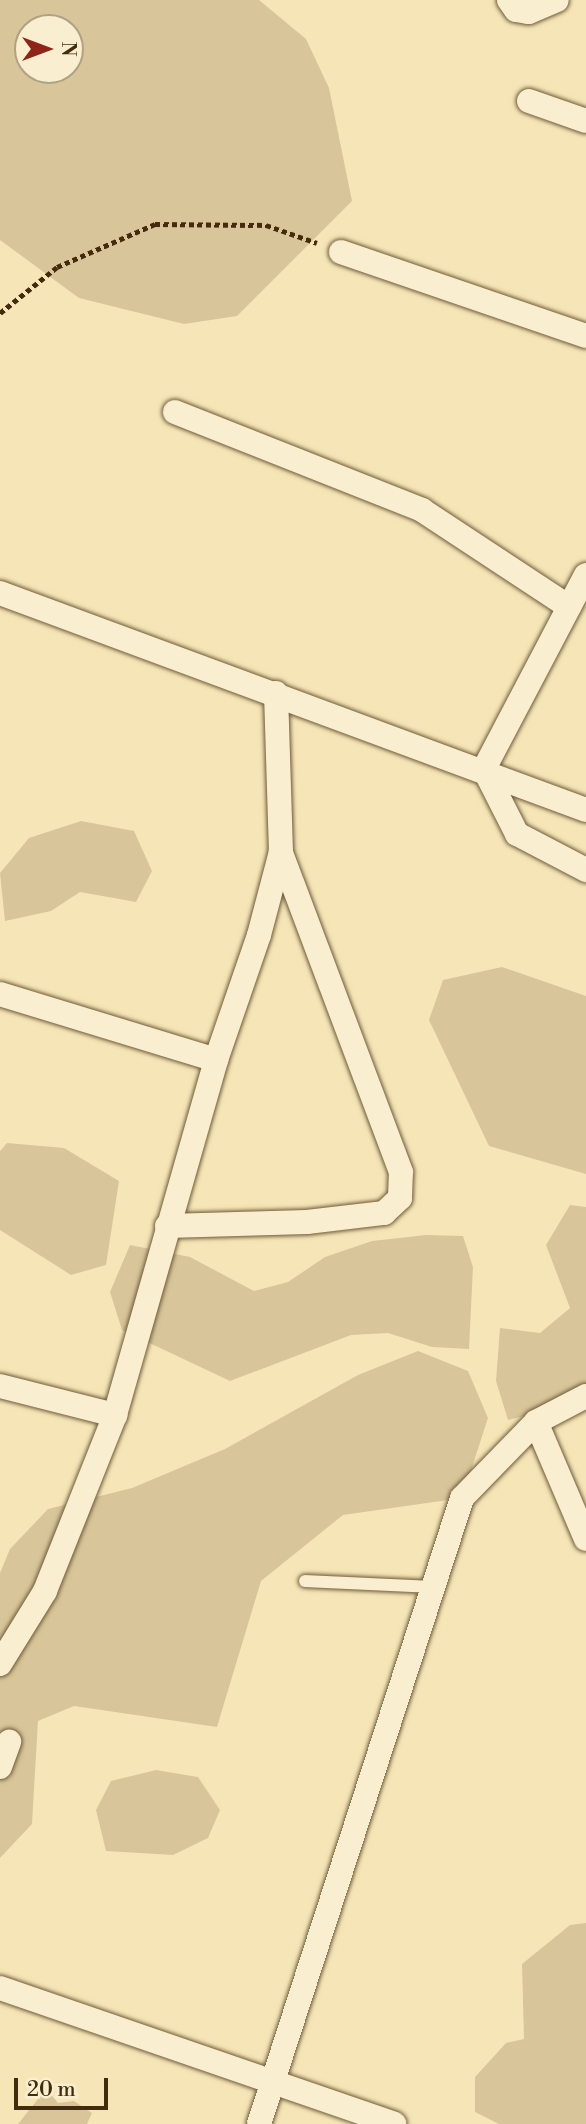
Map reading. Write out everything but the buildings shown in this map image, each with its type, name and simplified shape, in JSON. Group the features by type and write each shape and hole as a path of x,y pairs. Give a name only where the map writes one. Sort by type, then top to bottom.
{"street":[{"path":"509,0 516,10 529,12 557,0"},
{"path":"529,101 586,121"},
{"path":"341,252 586,336"},
{"path":"174,412 422,510 569,607"},
{"path":"484,769 586,576"},
{"path":"0,593 484,769 586,810"},
{"path":"167,1226 307,1222 384,1213 400,1198 401,1172 281,852 276,693"},
{"path":"484,769 517,834 586,870"},
{"path":"0,1664 45,1591 115,1415 167,1226 281,852"},
{"path":"0,994 216,1060"},
{"path":"0,1386 115,1415"},
{"path":"259,2124 462,1498 536,1422 586,1396"},
{"path":"536,1422 586,1539"},
{"path":"0,1767 9,1742"},
{"path":"0,1989 394,2124"}],"lane":[{"path":"305,1581 433,1587"}],"path":[{"path":"0,313 57,267 155,224 266,225 341,252"}],"shaded area":[{"path":"0,0 259,0 306,39 329,88 352,201 237,316 184,324 79,298 0,240"},
{"path":"81,821 134,831 152,871 136,902 80,892 51,911 5,921 0,873 29,838"},
{"path":"502,967 586,996 586,1174 489,1146 429,1020 443,980"},
{"path":"7,1143 64,1148 119,1181 106,1265 71,1275 0,1230 0,1151"},
{"path":"570,1205 586,1207 586,1390 569,1405 508,1420 496,1381 500,1328 540,1333 570,1308 546,1245"},
{"path":"426,1235 463,1236 473,1267 469,1349 432,1347 388,1333 351,1335 230,1381 122,1330 110,1292 130,1245 190,1257 254,1291 288,1282 325,1257 372,1241"},
{"path":"418,1351 468,1371 488,1418 462,1498 343,1515 261,1581 217,1727 74,1706 38,1721 32,1824 0,1858 0,1573 10,1549 48,1509 132,1488 225,1449 358,1375"},
{"path":"156,1770 198,1777 220,1810 208,1838 173,1855 106,1851 96,1810 111,1781"},
{"path":"586,1923 586,2124 499,2124 475,2112 475,2077 506,2043 524,2039 522,1964 570,1925"},
{"path":"46,2089 58,2103 74,2101 92,2113 87,2124 18,2124"}]}
